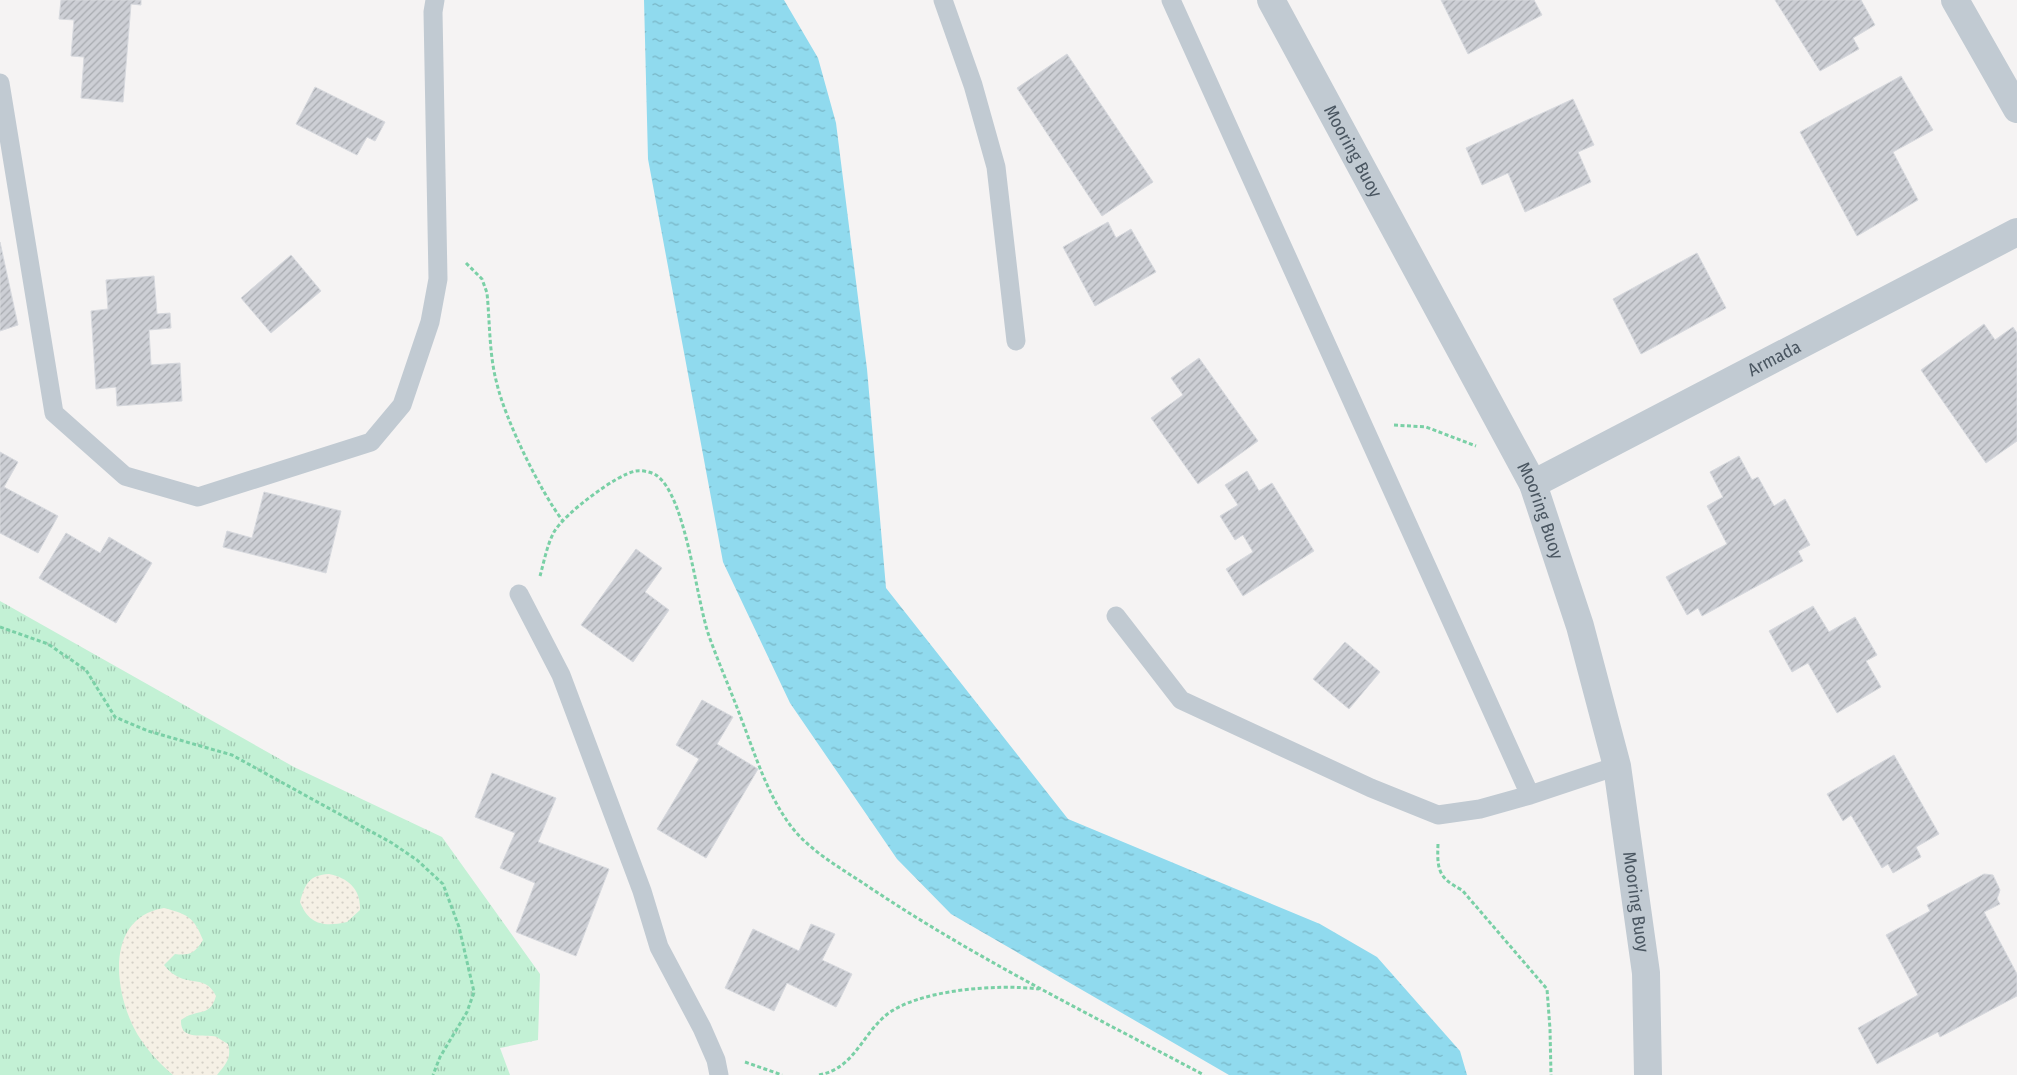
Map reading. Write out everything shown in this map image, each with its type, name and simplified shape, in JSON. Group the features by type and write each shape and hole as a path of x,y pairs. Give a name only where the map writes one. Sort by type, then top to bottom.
{"street":[{"name":"Mooring Buoy","path":"1271,0 1532,484 1580,626 1617,766 1646,973 1648,1075"},
{"path":"1955,0 2017,108"},
{"name":"Armada","path":"1532,484 2017,232"}],"lane":[{"path":"0,83 54,413 125,476 198,497 371,442 402,404 430,322 438,279 433,12 435,0"},
{"path":"943,0 973,85 996,167 1016,341"},
{"path":"1171,0 1530,795"},
{"path":"519,594 561,675 587,740 642,891 659,947 702,1028 718,1067"},
{"path":"1116,616 1180,700 1370,788 1438,816 1480,809 1530,795 1617,766"}],"path":[{"path":"438,242 473,269 482,279 487,293 497,385 512,424 550,504 563,521"},
{"path":"1364,427 1399,424 1426,427 1471,446 1484,447"},
{"path":"536,628 536,591 555,531 571,511 627,474 638,470 659,477 674,498 683,526 709,635 769,790 788,823 808,844 897,906 1042,990 1204,1075"},
{"path":"0,627 48,644 86,670 115,717 148,731 232,754 392,843 418,860 443,884 458,927 474,992 467,1012 440,1057 433,1075"},
{"path":"1437,864 1442,876 1448,883 1462,890 1547,989 1551,1075"},
{"path":"818,1075 831,1072 846,1063 884,1017 900,1005 917,999 979,989 1015,986 1042,990"},
{"path":"718,1067 730,1058 782,1075"}],"green space":[{"path":"0,601 294,767 442,837 540,974 538,1040 500,1048 510,1075 0,1075"}],"sand":[{"path":"329,874 342,878 356,890 360,910 347,922 324,924 313,920 308,916 300,902 306,885 312,879"},
{"path":"164,908 179,912 193,921 203,940 192,953 175,954 164,965 171,973 179,977 206,984 216,996 207,1010 192,1014 181,1020 184,1031 188,1034 217,1037 228,1044 229,1057 217,1075 173,1075 146,1047 134,1028 127,1011 119,974 120,956 124,939 132,925 145,914"}],"water":[{"path":"644,0 784,0 818,58 836,123 867,369 886,588 1068,819 1320,924 1377,957 1460,1051 1467,1075 1229,1075 951,914 897,859 790,703 723,562 648,159"}],"building":[{"path":"61,0 141,0 141,5 131,4 123,102 81,98 84,57 71,56 74,20 59,19"},
{"path":"1441,0 1534,0 1542,15 1468,54"},
{"path":"1775,0 1861,0 1875,25 1853,38 1859,49 1820,71"},
{"path":"1067,54 1153,182 1102,216 1017,88"},
{"path":"1901,76 1933,130 1893,152 1918,200 1857,236 1800,132"},
{"path":"315,87 385,122 375,141 367,137 357,155 296,124"},
{"path":"1573,99 1594,145 1578,152 1591,182 1525,212 1508,173 1482,185 1466,148"},
{"path":"1108,222 1116,238 1131,229 1156,272 1095,306 1063,247"},
{"path":"0,242 18,325 0,331"},
{"path":"1697,253 1726,308 1641,354 1613,299"},
{"path":"291,255 321,291 271,333 241,298"},
{"path":"154,276 157,314 170,313 171,328 149,330 151,365 180,363 182,401 117,406 116,387 96,389 91,311 108,309 106,280"},
{"path":"1984,324 1995,340 2013,327 2017,333 2017,441 1986,463 1921,370"},
{"path":"1199,358 1258,441 1198,484 1151,418 1183,395 1171,378"},
{"path":"0,452 18,462 4,487 58,516 38,553 0,533"},
{"path":"1739,456 1752,480 1758,477 1774,506 1785,499 1810,545 1798,551 1803,561 1702,616 1698,608 1687,615 1666,577 1727,544 1707,506 1723,497 1710,472"},
{"path":"1247,471 1259,491 1272,483 1314,551 1243,596 1226,569 1253,552 1243,535 1235,540 1220,516 1238,505 1225,485"},
{"path":"264,492 341,511 326,573 223,547 227,531 252,538"},
{"path":"66,533 100,553 109,537 152,563 116,623 39,578"},
{"path":"636,549 662,568 645,592 669,610 633,662 581,625"},
{"path":"1813,606 1829,632 1855,617 1877,655 1866,661 1881,687 1837,713 1808,663 1792,672 1769,631"},
{"path":"1345,642 1380,672 1349,709 1313,679"},
{"path":"702,700 733,717 717,744 758,769 706,858 657,829 699,759 676,745"},
{"path":"1894,755 1939,834 1916,847 1921,857 1893,873 1888,864 1882,868 1851,815 1843,821 1827,794"},
{"path":"492,773 556,798 538,842 609,869 576,956 516,932 535,883 500,868 515,833 475,817"},
{"path":"1984,874 1993,875 2000,890 1997,899 2000,904 1984,912 2017,974 2017,996 1940,1037 1938,1032 1877,1064 1858,1028 1918,995 1886,935 1930,911 1927,905"},
{"path":"811,924 835,934 822,960 852,974 836,1007 787,983 774,1011 725,988 753,929 799,951"}]}
